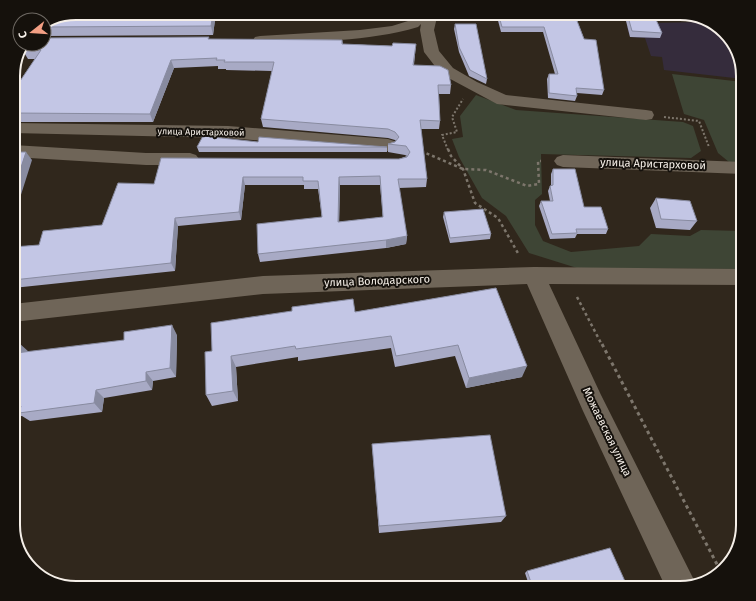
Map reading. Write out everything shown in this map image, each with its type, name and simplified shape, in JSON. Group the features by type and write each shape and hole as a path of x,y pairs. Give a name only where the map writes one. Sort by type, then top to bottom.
{"street":[{"path":"246,40 285,40 393,30 413,24 418,20"},
{"path":"429,20 427,30 432,52 447,71 471,85 503,100 646,115"},
{"name":"улица Аристарховой","path":"20,128 228,132 388,145"},
{"path":"20,151 146,159 208,159"},
{"path":"361,160 399,160"},
{"name":"улица Аристарховой","path":"563,161 736,168"},
{"name":"улица Володарского","path":"20,312 263,285 534,275 736,277"},
{"name":"Можаевская улица","path":"534,275 592,403 679,581"}],"path":[{"path":"467,93 452,116 457,132 442,135 451,156 463,169 475,203 498,218 518,252"},
{"path":"646,115 699,121 711,151 722,167"},
{"path":"388,145 403,146 433,155 463,169 486,170 527,186 539,184 538,161 545,161"},
{"path":"565,276 629,394 718,566"}],"shaded area":[{"path":"695,22 708,28 717,34 730,51 735,65 736,78 664,70 662,57 651,56 645,38 630,37 627,27 642,28 653,23"}],"green space":[{"path":"672,74 736,81 736,162 729,162 718,153 704,120 684,114"},
{"path":"476,95 516,110 683,122 693,126 701,151 691,158 541,154 542,194 535,200 535,225 543,241 571,252 639,246 651,234 690,236 701,230 736,231 736,269 577,268 529,253 506,216 482,198 459,157 452,139 463,137 460,116"}],"building":[{"path":"76,20 212,20 211,26 52,27 58,23"},
{"path":"500,20 577,20 584,39 596,40 604,90 576,88 577,96 549,93 549,74 558,74 544,27 502,27"},
{"path":"629,20 656,20 662,33 632,31"},
{"path":"455,24 476,24 487,79 470,70 459,47"},
{"path":"209,37 208,39 342,40 342,44 392,46 393,43 416,44 413,65 440,66 448,70 451,85 438,85 440,121 420,120 427,179 398,179 407,236 386,240 258,254 257,224 322,217 318,181 303,181 303,177 243,177 239,212 175,218 171,263 20,279 20,246 39,245 43,231 102,225 118,183 154,184 161,158 399,159 407,157 410,152 406,146 388,144 395,142 399,137 395,132 388,129 261,119 274,62 224,62 225,60 216,60 217,58 171,60 150,114 20,113 20,81 40,52 52,52 52,38","holes":["380,176 383,217 338,222 339,177"]},
{"path":"203,136 258,142 259,137 387,147 197,147"},
{"path":"20,152 26,152 20,170"},
{"path":"553,169 575,169 584,207 601,207 608,229 576,229 577,233 552,234 541,201 553,201 550,186 553,185"},
{"path":"656,198 690,201 697,221 661,219"},
{"path":"483,209 491,234 450,238 444,212"},
{"path":"496,288 527,366 469,378 458,345 396,356 391,336 296,349 295,346 231,356 233,391 206,395 205,352 212,351 211,323 292,311 292,307 353,299 355,312"},
{"path":"172,325 170,368 146,372 146,381 96,390 94,403 20,413 20,353 124,340 124,332"},
{"path":"490,435 506,516 379,526 372,444"},
{"path":"610,548 625,581 531,581 527,571"}]}
